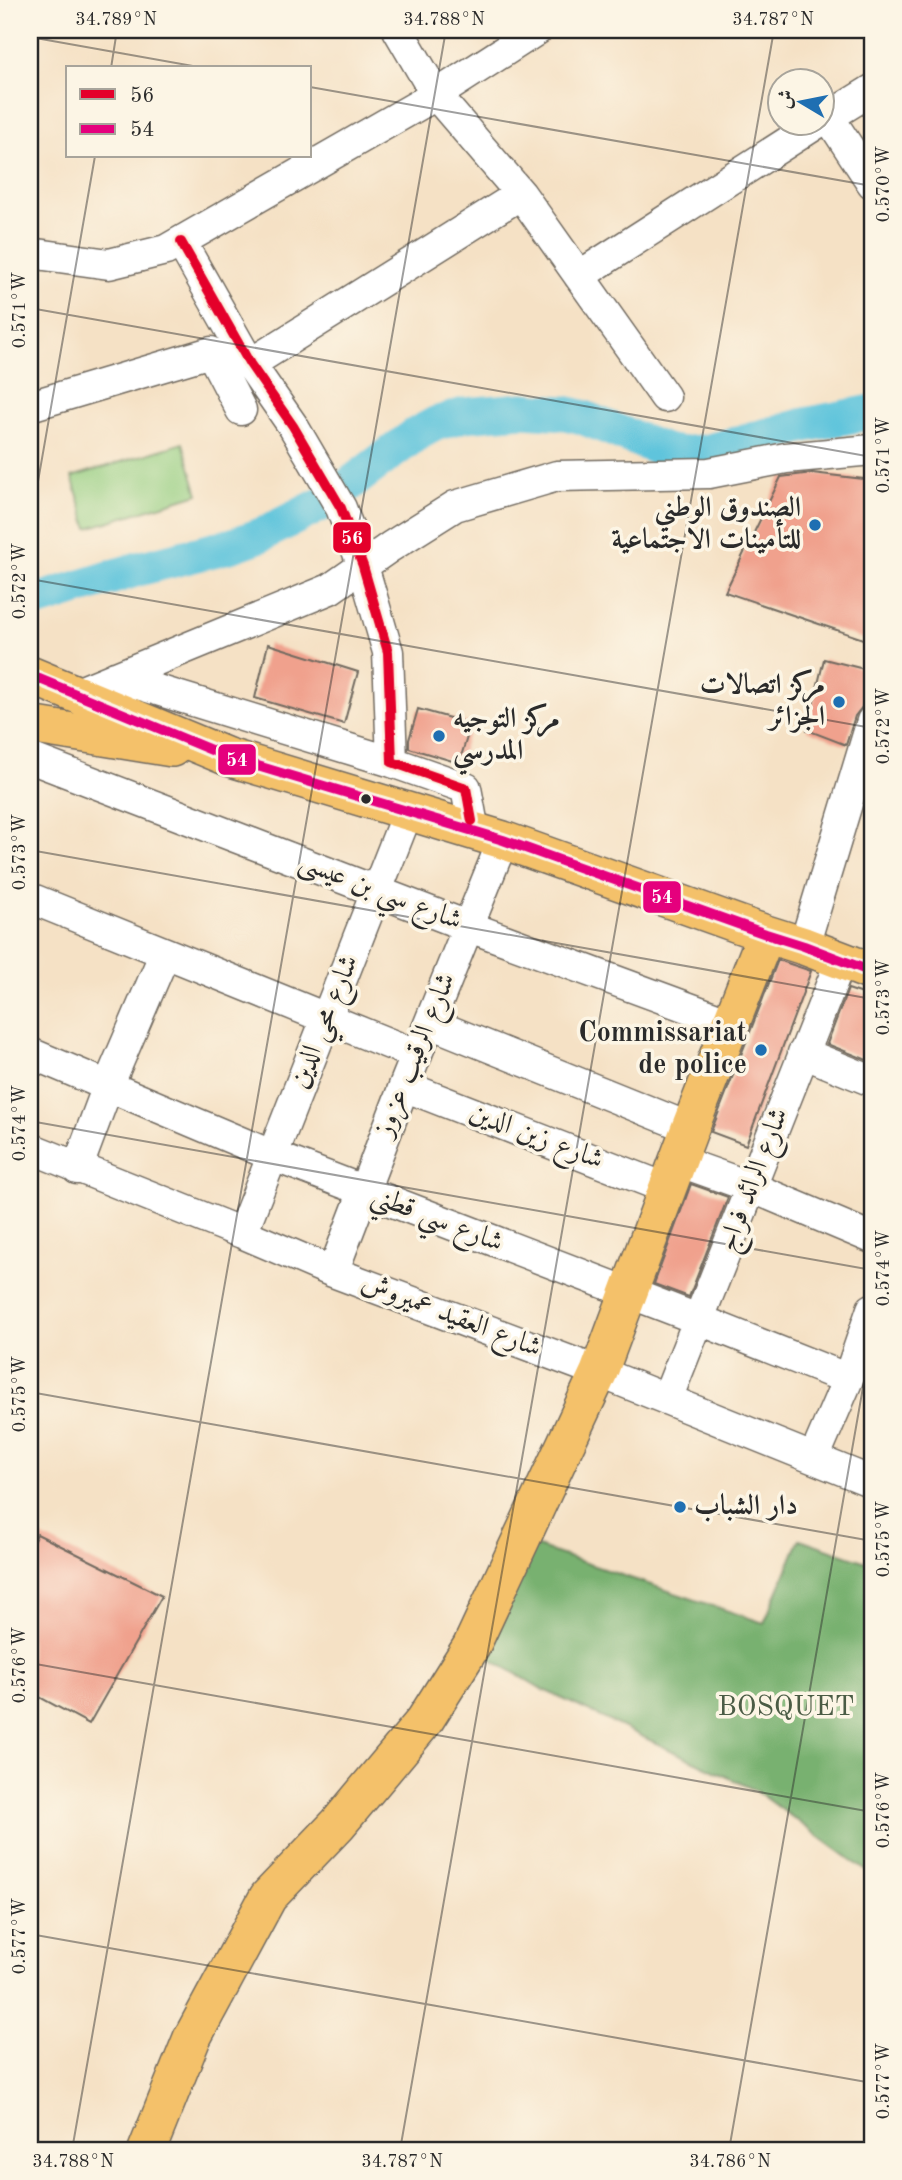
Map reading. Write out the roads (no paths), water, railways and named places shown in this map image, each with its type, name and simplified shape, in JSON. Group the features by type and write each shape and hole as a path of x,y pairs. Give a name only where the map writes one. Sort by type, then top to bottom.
{"main road":[{"path":"30,675 228,757 489,835 857,966"},
{"path":"30,725 228,757"},
{"path":"148,2150 192,2038 268,1897 338,1824 425,1720 471,1647 599,1372 766,934"}],"street":[{"path":"398,30 436,96 521,194 665,397"},
{"path":"30,253 109,264 166,250 436,96 537,30"},
{"path":"836,112 872,90"},
{"path":"579,276 798,136"},
{"path":"835,136 872,183"},
{"path":"250,365 521,194"},
{"path":"181,242 250,365 293,426 341,508 363,566 388,652 392,762"},
{"path":"30,406 211,352 241,410"},
{"path":"77,693 330,589 455,506 557,476 709,473 786,458 872,450"},
{"path":"115,677 392,762 466,788 489,835"},
{"path":"804,946 872,721"},
{"name":"شارع سي بن عيسى","path":"30,758 467,926 730,1023"},
{"name":"شارع محي الدين","path":"242,1233 408,811"},
{"name":"شارع الرقيب عزوز","path":"332,1272 467,926 489,835"},
{"path":"30,898 416,1055"},
{"path":"77,1168 108,1086 165,953"},
{"name":"شارع الرائد فراج","path":"667,1399 803,1053 857,966"},
{"path":"430,1023 690,1128"},
{"name":"شارع سي قطني","path":"30,1053 271,1155 848,1379"},
{"path":"803,1053 872,1081"},
{"name":"شارع زين الدين","path":"404,1086 673,1175 751,1187 872,1238"},
{"name":"شارع العقيد عميروش","path":"30,1148 332,1272 599,1372 872,1482"},
{"path":"814,1458 848,1379 872,1308"}],"waterway":[{"path":"30,603 138,569 233,545 261,535 326,502 415,435 435,424 464,415 523,410 565,413 582,417 665,451 681,454 709,451 805,425 872,412"}],"place":[{"name":"الصندوق الوطني للتأمينات الاجتماعية","path":"815,525"},
{"name":"مركز اتصالات الجزائر","path":"839,702"},
{"name":"مركز التوجيه المدرسي","path":"439,736"},
{"name":"Commissariat de police","path":"761,1050"},
{"name":"دار الشباب","path":"680,1507"}],"park label":[{"name":"BOSQUET","path":"786,1708"}]}
